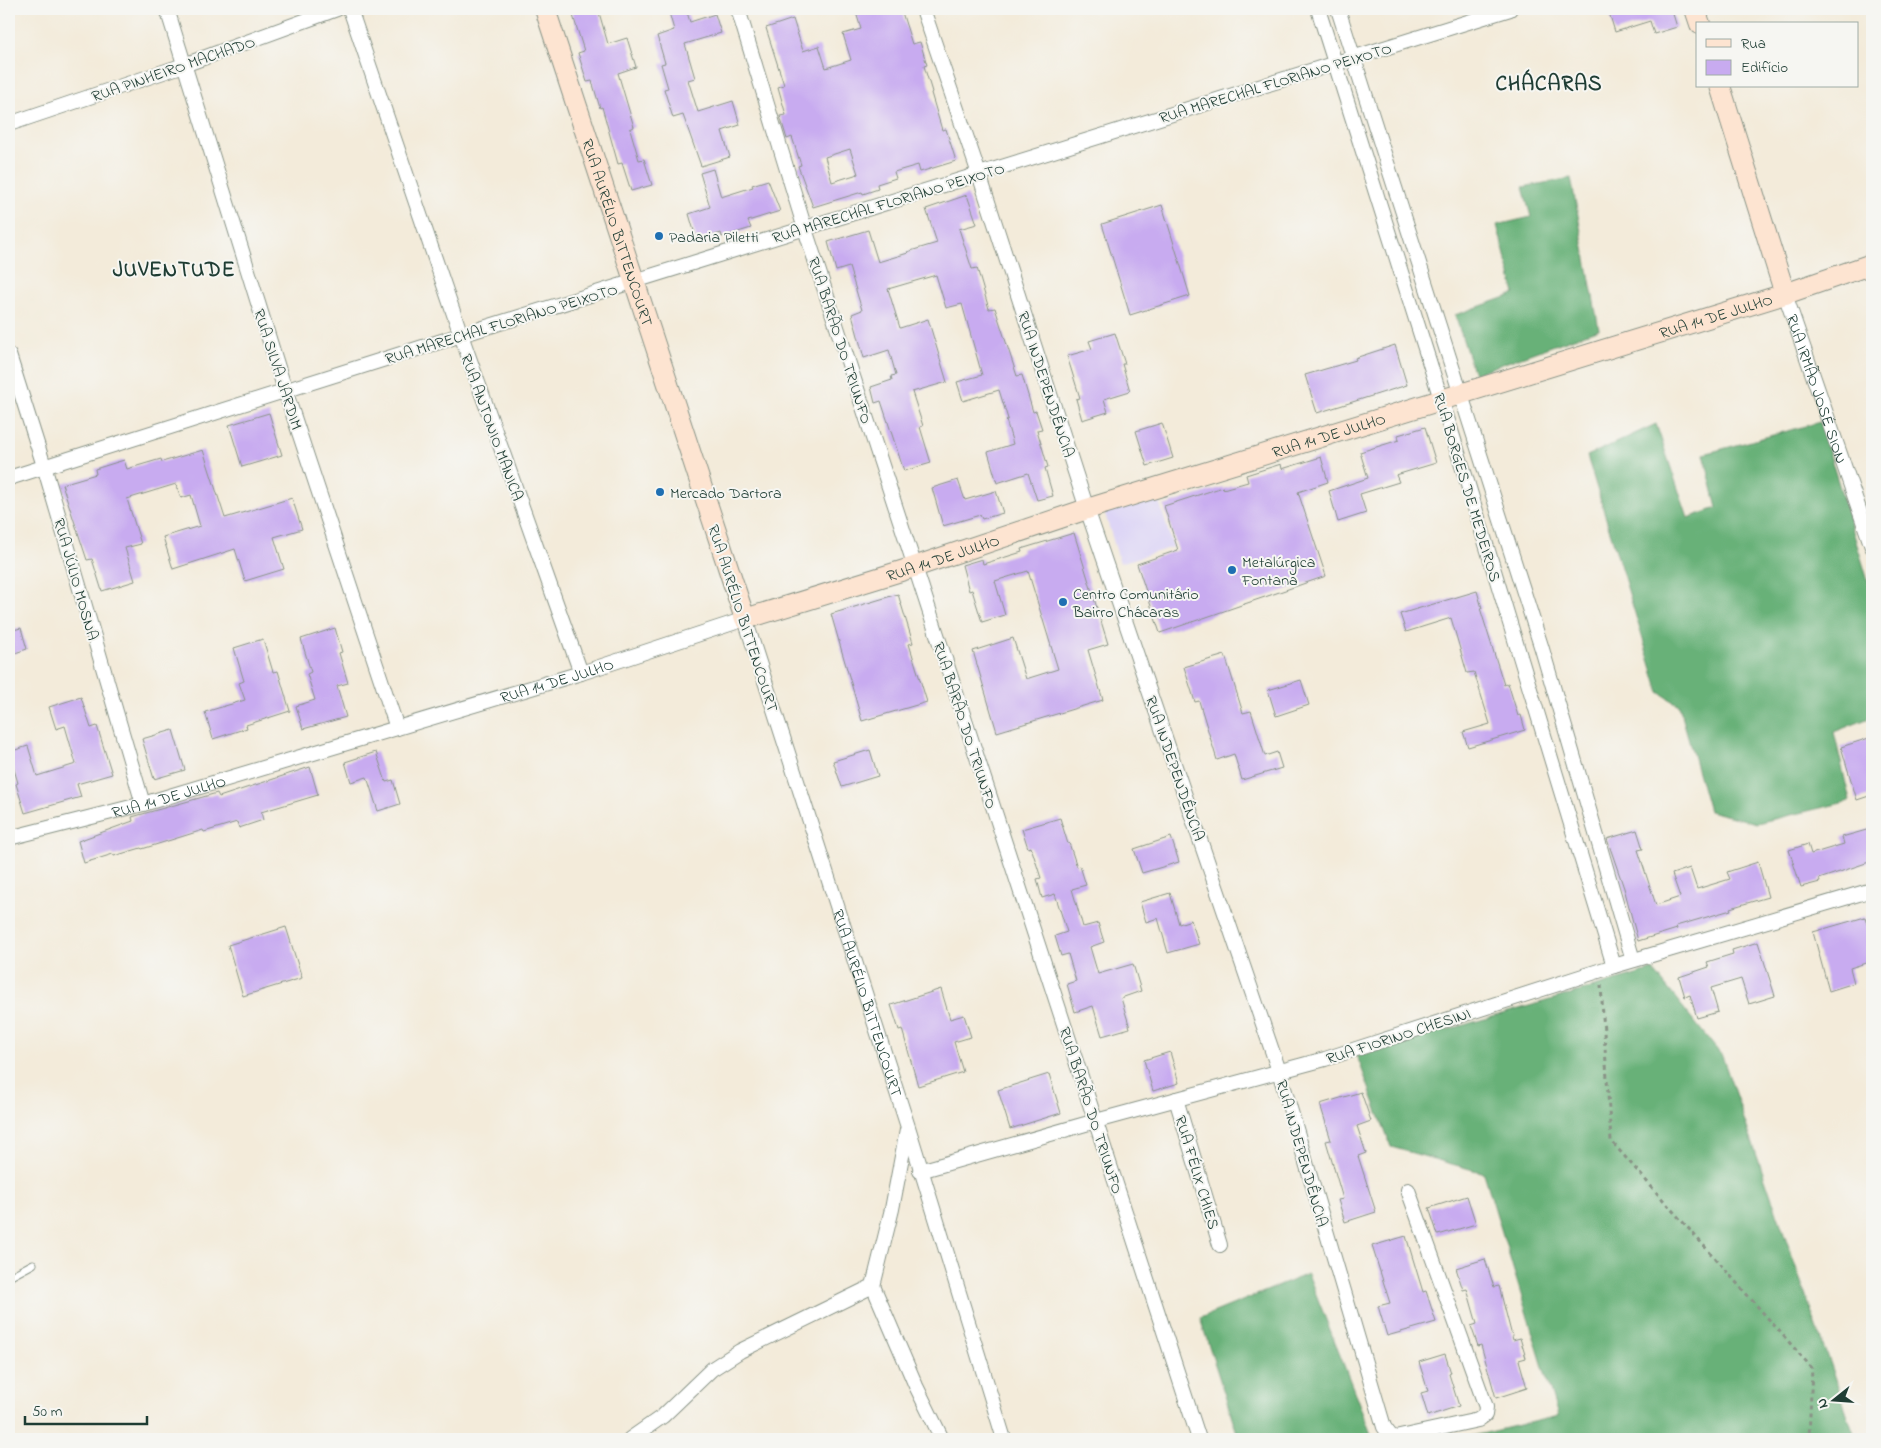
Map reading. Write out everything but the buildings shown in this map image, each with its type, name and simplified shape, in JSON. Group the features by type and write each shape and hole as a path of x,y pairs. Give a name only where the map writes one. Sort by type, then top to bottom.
{"street":[{"name":"RUA SILVA JARDIM","path":"167,9 285,390 397,728"},
{"name":"RUA PINHEIRO MACHADO","path":"9,124 184,65 337,9"},
{"name":"RUA ANTONIO MANICA","path":"350,9 460,335 581,673"},
{"name":"RUA AURÉLIO BITTENCOURT","path":"545,9 745,619 908,1127 1004,1439"},
{"name":"RUA BARÃO DO TRIUNFO","path":"738,9 805,229 1199,1439"},
{"name":"RUA INDEPENDÊNCIA","path":"923,9 980,174 1087,509 1279,1071 1384,1427 1390,1435 1396,1438 1478,1420 1485,1415 1486,1407 1408,1190"},
{"name":"RUA BORGES DE MEDEIROS","path":"1318,9 1451,397 1542,649 1633,960"},
{"name":"RUA BORGES DE MEDEIROS","path":"1338,9 1451,397 1520,656 1614,966"},
{"name":"RUA MARECHAL FLORIANO PEIXOTO","path":"9,478 460,335 1510,9"},
{"path":"1695,9 1699,22"},
{"name":"RUA IRMÃO JOSÉ SION","path":"1721,88 1785,294 1872,547"},
{"name":"RUA 14 DE JULHO","path":"9,838 143,804 581,673 745,619 914,567 1087,509 1785,294 1872,264"},
{"name":"RUA JÚLIO MOSNA","path":"9,355 44,466 143,804"},
{"path":"1520,656 1542,649"},
{"name":"RUA FIORINO CHESINI","path":"920,1171 1325,1059 1633,960 1872,890"},
{"name":"RUA FÉLIX CHIES","path":"1176,1099 1220,1245"},
{"path":"908,1127 892,1209 873,1286 916,1386 942,1439"},
{"path":"630,1439 663,1416 712,1369 740,1351 873,1286"}],"lane":[{"path":"9,1277 33,1264"}],"path":[{"path":"1600,971 1610,1142 1812,1368 1809,1439"}],"shaded area":[{"path":"1156,491 1173,547 1120,563 1103,507"}],"green space":[{"path":"1571,178 1599,329 1474,374 1455,315 1515,294 1497,225 1531,217 1523,187"},
{"path":"1820,422 1872,594 1872,717 1834,732 1850,801 1757,823 1709,811 1679,705 1659,692 1587,456 1656,424 1688,518 1717,508 1704,454"},
{"path":"1653,970 1722,1056 1856,1439 1460,1439 1558,1416 1484,1173 1391,1147 1357,1056"},
{"path":"1308,1274 1373,1439 1239,1439 1200,1318"}],"place":[{"name":"Padaria Piletti","path":"659,236"},
{"name":"Mercado Dartora","path":"660,492"},
{"name":"Metalúrgica Fontana","path":"1232,570"},
{"name":"Centro Comunitário Bairro Chácaras","path":"1063,602"}],"district":[{"name":"CHÁCARAS","path":"1549,83"},
{"name":"JUVENTUDE","path":"174,269"}]}
